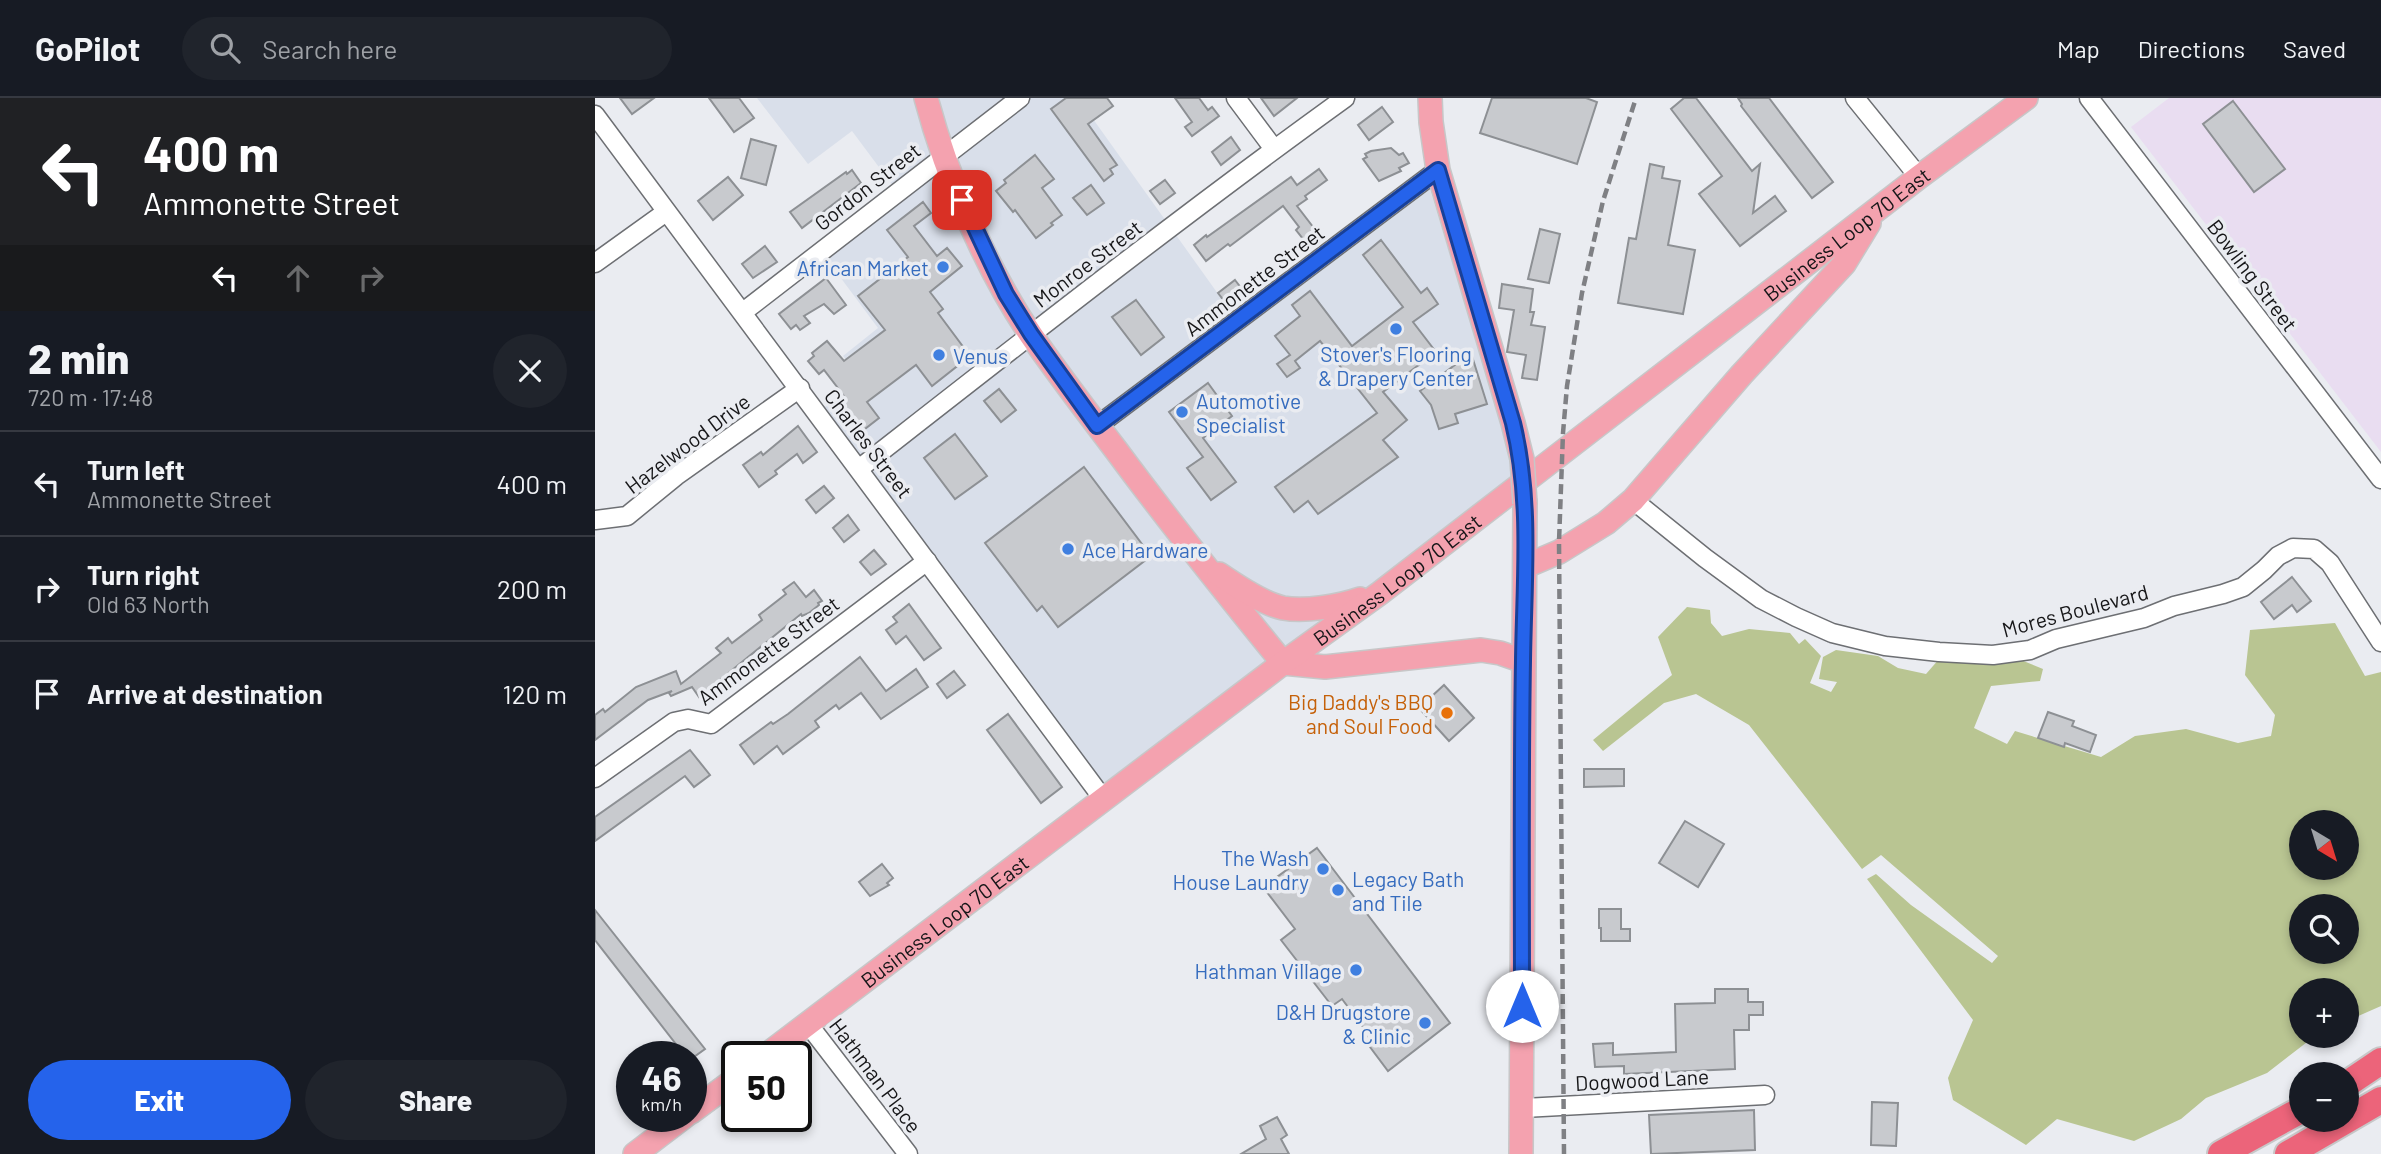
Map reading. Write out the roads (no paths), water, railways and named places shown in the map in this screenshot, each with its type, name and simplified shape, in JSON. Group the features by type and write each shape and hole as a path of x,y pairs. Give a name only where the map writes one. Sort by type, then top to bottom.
{"highway":[{"path":"2359,1076 2381,1061"},
{"path":"2288,1154 2381,1101"},
{"path":"2221,1154 2289,1117"}],"main road":[{"path":"926,98 943,156 982,247 1006,294 1031,334 1097,426 1283,663 1325,667 1481,650 1523,661"},
{"path":"1430,98 1438,170 1522,459 1526,566 1523,661 1521,1154"},
{"name":"Business Loop 70 East","path":"785,1041 1283,663 1380,593 1919,177 2026,98"},
{"path":"1526,566 1571,545 1606,523 1633,500 1742,374 1844,264 1876,211"},
{"path":"1203,564 1244,590 1283,608 1335,607 1380,593"},
{"path":"635,1154 664,1132"}],"street":[{"name":"Gordon Street","path":"743,312 1020,98"},
{"path":"1236,98 1274,149"},
{"name":"Monroe Street","path":"860,468 1031,334 1345,98"},
{"path":"1855,98 1919,177"},
{"name":"Bowling Street","path":"2089,98 2381,479"},
{"name":"Charles Street","path":"595,115 860,468 1104,800"},
{"name":"Ammonette Street","path":"1097,426 1438,170"},
{"path":"595,263 666,212"},
{"name":"Hazelwood Drive","path":"595,520 627,516 675,476 800,388"},
{"name":"Mores Boulevard","path":"1633,500 1705,558 1761,598 1832,633 1885,646 1993,655 2030,650 2056,639 2144,618 2242,587 2278,556 2293,548 2314,549 2330,564 2381,642"},
{"name":"Ammonette Street","path":"595,778 674,722 688,719 711,724 927,561"},
{"name":"Hathman Place","path":"808,1024 908,1154"},
{"name":"Dogwood Lane","path":"1522,1108 1765,1095"}],"railway":[{"path":"1564,1154 1559,542 1563,433 1567,386 1582,293 1603,201 1636,98"}],"place":[{"name":"African Market","path":"943,267"},
{"name":"Stover's Flooring & Drapery Center","path":"1396,329"},
{"name":"Venus","path":"939,355"},
{"name":"Automotive Specialist","path":"1182,412"},
{"name":"Ace Hardware","path":"1068,549"},
{"name":"Big Daddy's BBQ and Soul Food","path":"1447,713"},
{"name":"The Wash House Laundry","path":"1323,869"},
{"name":"Legacy Bath and Tile","path":"1338,890"},
{"name":"Hathman Village","path":"1356,970"},
{"name":"D&H Drugstore & Clinic","path":"1425,1023"}]}
